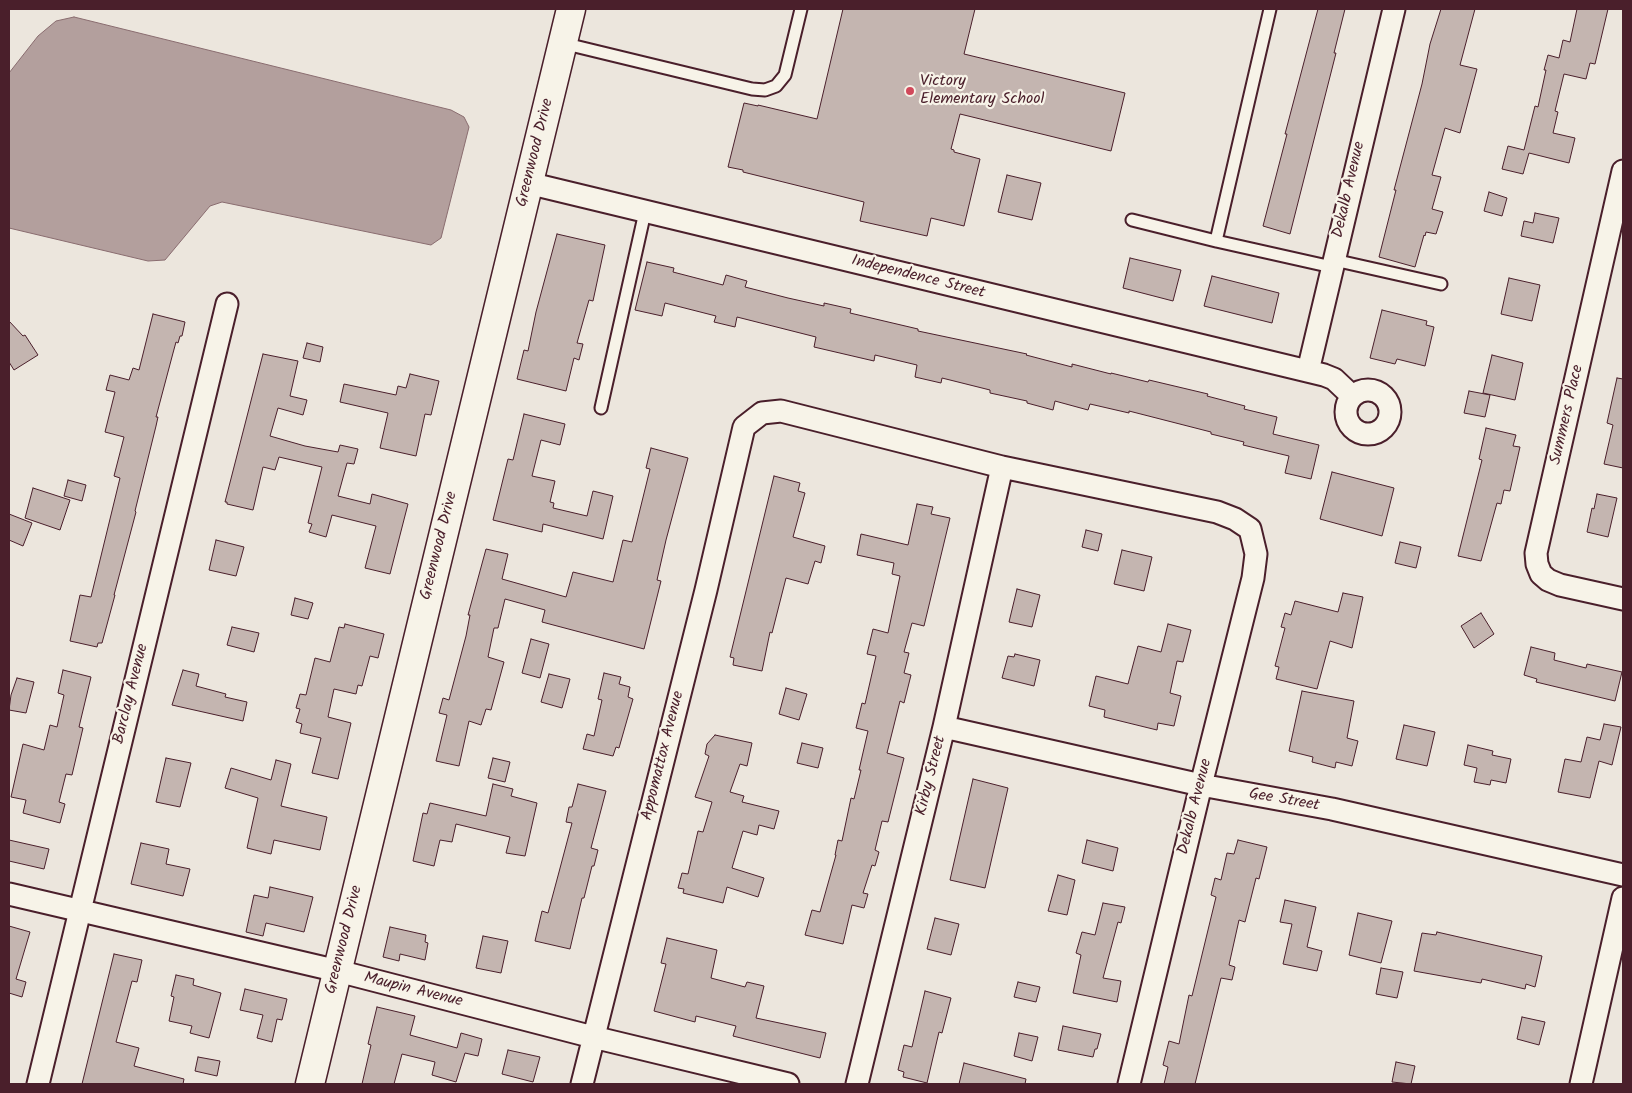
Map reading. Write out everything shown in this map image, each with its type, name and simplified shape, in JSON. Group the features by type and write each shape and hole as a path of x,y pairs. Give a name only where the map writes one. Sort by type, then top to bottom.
{"street":[{"name":"Greenwood Drive","path":"310,1084 571,9"},
{"name":"Dekalb Avenue","path":"1308,371 1394,9"},
{"name":"Summers Place","path":"1623,171 1536,552 1537,564 1541,574 1548,580 1560,585 1623,599"},
{"name":"Independence Street","path":"528,184 1308,371 1334,379 1352,396"},
{"name":"Barclay Avenue","path":"38,1084 227,304"},
{"name":"Appomattox Avenue","path":"582,1084 706,590 744,427 762,413 781,411 1002,466"},
{"name":"Dekalb Avenue","path":"1002,466 1217,512 1250,529 1256,554 1253,578 1200,785 1129,1084"},
{"name":"Kirby Street","path":"857,1084 944,727 1002,466"},
{"name":"Gee Street","path":"944,727 1200,785 1332,810 1623,875"},
{"name":"Maupin Avenue","path":"9,894 338,971 593,1037 788,1084"},
{"path":"1581,1084 1623,898"}],"lane":[{"path":"562,43 752,89 765,90 776,86 785,75 800,9"},
{"path":"1216,241 1270,9"},
{"path":"601,408 645,212"},
{"path":"1132,220 1216,241 1441,284"}],"shaded area":[{"path":"74,17 451,110 464,117 469,127 441,238 431,245 222,202 210,206 165,260 148,261 9,228 9,73 38,36 56,21"}],"building":[{"path":"843,9 975,9 964,54 1125,93 1111,151 960,114 951,149 954,152 980,159 964,226 931,218 927,236 860,221 864,202 728,167 744,103 817,119"},
{"path":"1318,9 1345,9 1334,53 1336,53 1290,234 1263,226"},
{"path":"1441,9 1475,9 1460,65 1477,69 1460,133 1445,128 1432,175 1441,177 1432,209 1443,212 1436,234 1426,232 1424,235 1415,267 1379,257 1396,190 1394,190 1422,84 1430,44"},
{"path":"1577,9 1608,9 1595,64 1590,63 1586,79 1564,74 1555,111 1558,112 1553,133 1575,138 1569,163 1529,153 1523,174 1502,169 1508,146 1524,150 1535,106 1538,107 1548,55 1559,58 1563,40 1570,42"},
{"path":"1007,175 1041,183 1032,220 998,212"},
{"path":"1489,192 1507,198 1502,216 1484,211"},
{"path":"1535,213 1559,218 1553,243 1521,236 1524,221 1533,223"},
{"path":"557,234 605,245 593,301 589,300 577,343 583,344 579,360 574,358 566,391 517,379 524,350 528,351 536,312"},
{"path":"1130,258 1181,270 1173,301 1123,288"},
{"path":"647,262 674,268 673,272 723,285 726,275 747,281 745,287 824,306 824,303 851,309 850,313 918,329 918,331 1027,354 1072,367 1072,364 1148,382 1149,380 1208,394 1207,396 1245,406 1244,409 1277,417 1273,434 1319,445 1311,479 1285,473 1289,456 1243,445 1244,442 1211,434 1211,432 1129,411 1129,413 1090,404 1088,410 1055,401 1053,410 1027,403 1027,401 990,393 990,390 942,378 941,383 915,377 917,365 875,355 874,361 814,347 816,337 737,317 735,327 714,322 716,316 665,303 662,316 635,310"},
{"path":"1212,276 1279,293 1272,323 1204,306"},
{"path":"1509,278 1540,285 1532,321 1501,314"},
{"path":"1382,310 1427,321 1426,325 1434,327 1425,366 1397,359 1395,364 1370,358"},
{"path":"153,314 185,322 182,336 180,336 178,343 176,342 156,417 158,417 156,426 115,595 102,643 98,643 97,647 70,641 80,595 91,597 120,478 114,476 124,437 105,432 115,392 106,390 110,375 129,380 133,368 139,370"},
{"path":"9,321 23,336 25,335 38,355 14,370 9,362"},
{"path":"307,343 323,347 320,362 303,358"},
{"path":"263,354 298,361 290,396 307,400 303,415 278,408 270,436 305,446 338,452 340,445 358,449 354,464 347,463 338,496 370,504 372,494 408,504 390,574 365,568 376,526 332,515 326,537 309,532 312,524 308,523 322,467 279,457 275,470 263,467 253,510 225,502"},
{"path":"1492,355 1523,363 1515,400 1483,393"},
{"path":"410,374 439,381 431,415 425,414 416,456 380,448 388,413 340,402 344,384 396,395 398,386 406,388"},
{"path":"1617,378 1623,379 1623,468 1604,464 1613,425 1607,423"},
{"path":"1469,391 1490,395 1485,417 1464,413"},
{"path":"524,414 565,424 560,445 541,440 532,476 555,481 550,502 554,503 553,508 587,516 593,491 613,496 603,539 543,524 542,532 493,520 508,459 513,460"},
{"path":"1486,428 1516,435 1513,446 1520,447 1510,491 1504,490 1501,504 1497,503 1481,561 1458,556 1482,460 1479,459"},
{"path":"651,448 688,458 666,540 657,580 661,581 644,649 542,622 545,610 505,599 498,628 494,628 488,657 504,662 491,710 486,709 481,725 469,721 459,766 436,761 447,715 439,713 443,698 449,700 466,636 470,615 468,615 486,549 508,554 502,579 566,597 573,572 613,582 623,540 632,542 650,469 646,468"},
{"path":"1332,472 1394,488 1382,536 1320,519"},
{"path":"774,476 800,483 798,491 805,493 793,537 825,546 821,563 815,561 808,584 786,578 772,633 770,632 762,671 733,665 734,658 730,657"},
{"path":"68,480 86,485 82,501 64,496"},
{"path":"33,488 70,500 60,530 25,518"},
{"path":"1597,494 1617,498 1608,537 1587,532"},
{"path":"917,504 933,507 931,514 950,518 924,626 912,623 904,652 909,653 904,673 911,675 904,703 900,701 887,753 904,758 888,822 882,821 875,850 879,852 875,866 872,865 863,893 868,894 864,908 852,905 843,944 805,935 812,910 820,912 836,855 838,840 842,841 851,798 854,799 868,731 856,728 862,703 865,704 876,656 867,654 873,629 888,633 900,576 892,574 894,563 857,555 861,534 908,545"},
{"path":"9,514 32,523 23,546 9,540"},
{"path":"1086,530 1102,534 1098,551 1082,547"},
{"path":"216,540 244,547 236,576 209,570"},
{"path":"1400,542 1421,547 1416,568 1395,563"},
{"path":"1122,550 1152,557 1144,591 1114,584"},
{"path":"1017,589 1040,595 1032,627 1009,622"},
{"path":"1343,593 1363,597 1352,648 1330,641 1317,689 1276,679 1279,667 1275,666 1285,628 1281,627 1285,613 1291,615 1295,601 1338,612"},
{"path":"295,598 313,603 308,619 291,615"},
{"path":"1481,613 1494,634 1474,648 1461,626"},
{"path":"345,624 384,634 378,658 370,656 362,686 358,685 356,694 334,689 328,717 351,723 338,779 312,773 321,738 300,733 302,724 296,722 300,709 296,708 300,694 306,695 315,658 330,662 339,627 344,628"},
{"path":"1168,624 1191,630 1183,662 1177,661 1170,693 1181,696 1174,726 1158,723 1157,730 1104,717 1105,710 1089,706 1096,676 1128,684 1138,646 1161,652"},
{"path":"232,627 259,633 254,652 227,645"},
{"path":"531,639 549,644 540,678 522,673"},
{"path":"1531,647 1555,653 1554,660 1586,668 1587,664 1622,672 1615,701 1536,682 1537,679 1524,675"},
{"path":"1015,654 1040,660 1034,686 1002,678 1008,656 1014,657"},
{"path":"63,670 91,677 79,727 83,728 72,775 66,774 59,802 65,804 60,823 23,813 26,800 11,797 23,744 44,750 50,725 57,727 64,695 58,693"},
{"path":"183,670 199,674 196,686 226,694 225,697 247,702 243,721 172,705"},
{"path":"604,673 621,677 619,684 630,687 628,697 633,699 619,748 616,747 613,756 583,749 587,734 594,736 602,700 598,699"},
{"path":"549,674 570,679 562,708 541,702"},
{"path":"17,678 34,682 26,713 9,710 11,695"},
{"path":"786,688 807,694 799,720 779,714"},
{"path":"1302,691 1354,701 1347,738 1358,741 1352,766 1336,762 1335,768 1312,762 1313,757 1289,751"},
{"path":"1604,724 1621,727 1612,765 1599,761 1590,798 1558,792 1565,759 1581,762 1587,737 1600,740"},
{"path":"1404,725 1435,732 1427,766 1396,759"},
{"path":"715,735 752,743 747,766 740,764 730,792 744,796 742,802 779,811 774,829 759,825 757,835 743,831 732,868 764,878 758,897 727,887 723,903 683,893 684,889 678,888 682,873 688,874 698,831 703,832 712,802 695,797 709,756 705,754 707,744"},
{"path":"802,743 823,748 818,768 797,763"},
{"path":"1468,745 1493,751 1492,755 1511,759 1506,783 1491,780 1490,785 1474,782 1477,768 1464,765"},
{"path":"166,758 191,763 180,807 156,802"},
{"path":"493,758 510,762 505,782 488,778"},
{"path":"276,760 291,764 281,806 327,817 320,850 274,840 271,854 247,848 258,798 225,788 231,768 271,780"},
{"path":"973,779 1008,788 985,888 950,880"},
{"path":"493,784 513,789 511,796 537,803 525,856 506,853 510,837 456,824 452,842 440,840 434,866 413,861 423,813 427,814 430,803 486,816"},
{"path":"578,784 606,791 591,848 598,850 584,898 582,898 570,949 535,941 542,911 548,913 572,823 566,822 569,807 572,807"},
{"path":"9,840 49,849 44,869 9,861"},
{"path":"1087,840 1118,848 1113,871 1082,863"},
{"path":"1238,840 1267,847 1259,879 1256,878 1245,922 1239,920 1229,965 1235,967 1232,980 1221,978 1195,1084 1164,1084 1168,1067 1163,1065 1169,1041 1179,1044 1189,995 1192,996 1216,897 1211,895 1215,878 1221,880 1227,853 1234,854"},
{"path":"141,843 169,849 166,864 190,869 183,896 131,884"},
{"path":"1058,875 1075,880 1067,915 1048,911"},
{"path":"270,887 313,897 304,932 266,923 263,936 246,932 254,895 268,898"},
{"path":"1285,900 1316,907 1307,947 1322,951 1317,971 1283,964 1292,924 1280,922"},
{"path":"1103,903 1125,907 1121,923 1118,922 1103,978 1121,981 1117,1002 1073,993 1081,955 1076,953 1082,932 1095,935"},
{"path":"1358,913 1392,921 1381,963 1349,955"},
{"path":"935,918 959,924 951,955 927,949"},
{"path":"9,926 30,932 16,979 26,982 22,997 9,993"},
{"path":"390,927 426,935 425,942 428,943 425,960 400,954 399,961 383,957"},
{"path":"1437,932 1542,956 1535,987 1526,984 1525,989 1482,979 1481,983 1414,971 1422,933 1436,935"},
{"path":"483,936 508,941 501,973 476,968"},
{"path":"667,938 717,950 711,978 745,987 747,982 764,986 756,1018 826,1033 820,1058 733,1036 736,1026 696,1016 695,1022 654,1011 666,964 661,963"},
{"path":"114,954 142,960 137,982 132,981 116,1042 139,1048 134,1066 184,1079 183,1084 82,1084"},
{"path":"1381,968 1403,972 1397,998 1376,994"},
{"path":"176,975 194,979 193,985 221,993 209,1038 190,1033 192,1026 169,1021 174,997 171,996"},
{"path":"1018,982 1040,987 1036,1002 1014,997"},
{"path":"245,989 287,999 282,1020 277,1019 272,1042 257,1038 263,1015 240,1010"},
{"path":"925,991 951,998 942,1033 939,1032 927,1083 903,1077 904,1072 898,1070 904,1045 912,1047"},
{"path":"377,1007 415,1016 410,1035 457,1048 461,1033 482,1039 478,1056 465,1053 456,1082 432,1075 435,1062 402,1054 394,1084 362,1084 371,1045 368,1044"},
{"path":"1522,1017 1545,1022 1539,1045 1517,1039"},
{"path":"1063,1026 1101,1034 1093,1057 1058,1050"},
{"path":"1019,1033 1038,1037 1032,1061 1014,1056"},
{"path":"508,1050 540,1057 533,1082 502,1074"},
{"path":"198,1057 220,1061 217,1076 195,1071"},
{"path":"1396,1062 1415,1066 1411,1084 1392,1082"},
{"path":"964,1063 1026,1079 1025,1084 959,1084"}],"place":[{"name":"Victory Elementary School","path":"910,91"}]}
